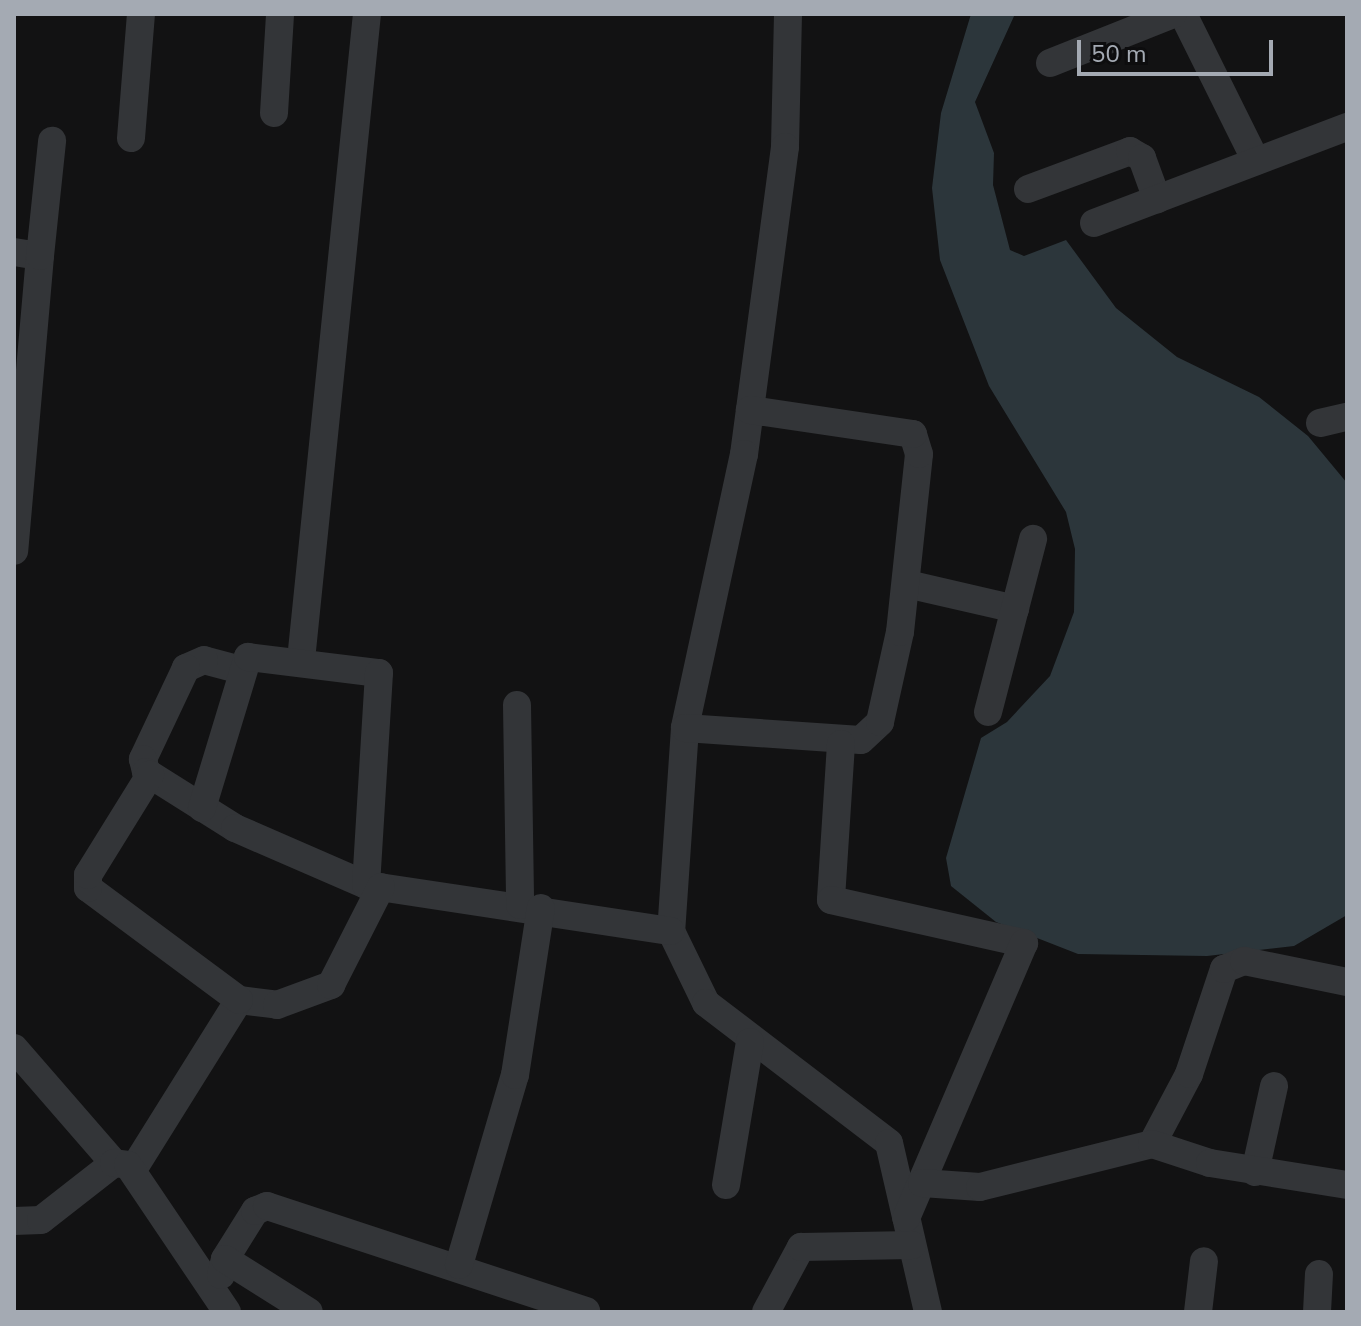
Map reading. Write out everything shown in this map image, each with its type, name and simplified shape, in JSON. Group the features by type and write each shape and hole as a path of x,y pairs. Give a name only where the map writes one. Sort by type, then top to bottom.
{"street":[{"path":"131,138 141,14"},
{"path":"274,113 280,14"},
{"path":"301,660 367,14"},
{"path":"788,14 790,101 750,410 685,728 671,931 706,1003 750,1042 889,1143 912,1245 933,1311"},
{"path":"1050,63 1173,14"},
{"path":"1183,14 1256,161"},
{"path":"1094,223 1347,127"},
{"path":"14,551 27,254 52,141"},
{"path":"1028,189 1130,151 1142,158 1157,199"},
{"path":"685,728 841,744 861,740 880,722 907,584 919,454 913,434 750,410"},
{"path":"988,712 1033,539"},
{"path":"907,584 1015,609"},
{"path":"150,775 88,875 88,888 239,1000 277,1005 331,985 373,886 383,677 255,653 241,670 202,808"},
{"path":"241,670 204,660 186,668 143,759 150,775 202,808 373,886 530,906 671,931"},
{"path":"459,1265 515,1075 530,906 517,705"},
{"path":"841,744 831,900 1024,943 906,1218"},
{"path":"1152,1144 1189,1074 1224,969 1244,961 1347,982"},
{"path":"14,1221 41,1220 124,1166 239,1000"},
{"path":"726,1185 750,1042"},
{"path":"14,1048 124,1166 222,1302"},
{"path":"1255,1172 1274,1086"},
{"path":"922,1183 980,1187 1152,1144 1255,1172 1347,1185"},
{"path":"222,1302 225,1259 255,1211 267,1206 459,1265 586,1311"},
{"path":"766,1312 801,1247 912,1245"},
{"path":"225,1259 309,1312"},
{"path":"1198,1312 1204,1261"},
{"path":"1317,1312 1319,1274"}],"shaded area":[{"path":"971,14 1015,14 975,102 994,153 993,185 1010,250 1024,256 1066,240 1116,308 1177,357 1259,397 1308,436 1347,483 1347,915 1294,946 1207,956 1078,954 996,922 951,886 946,858 981,738 1007,722 1050,676 1074,612 1075,549 1066,512 989,386 940,260 932,188 941,113"}]}
